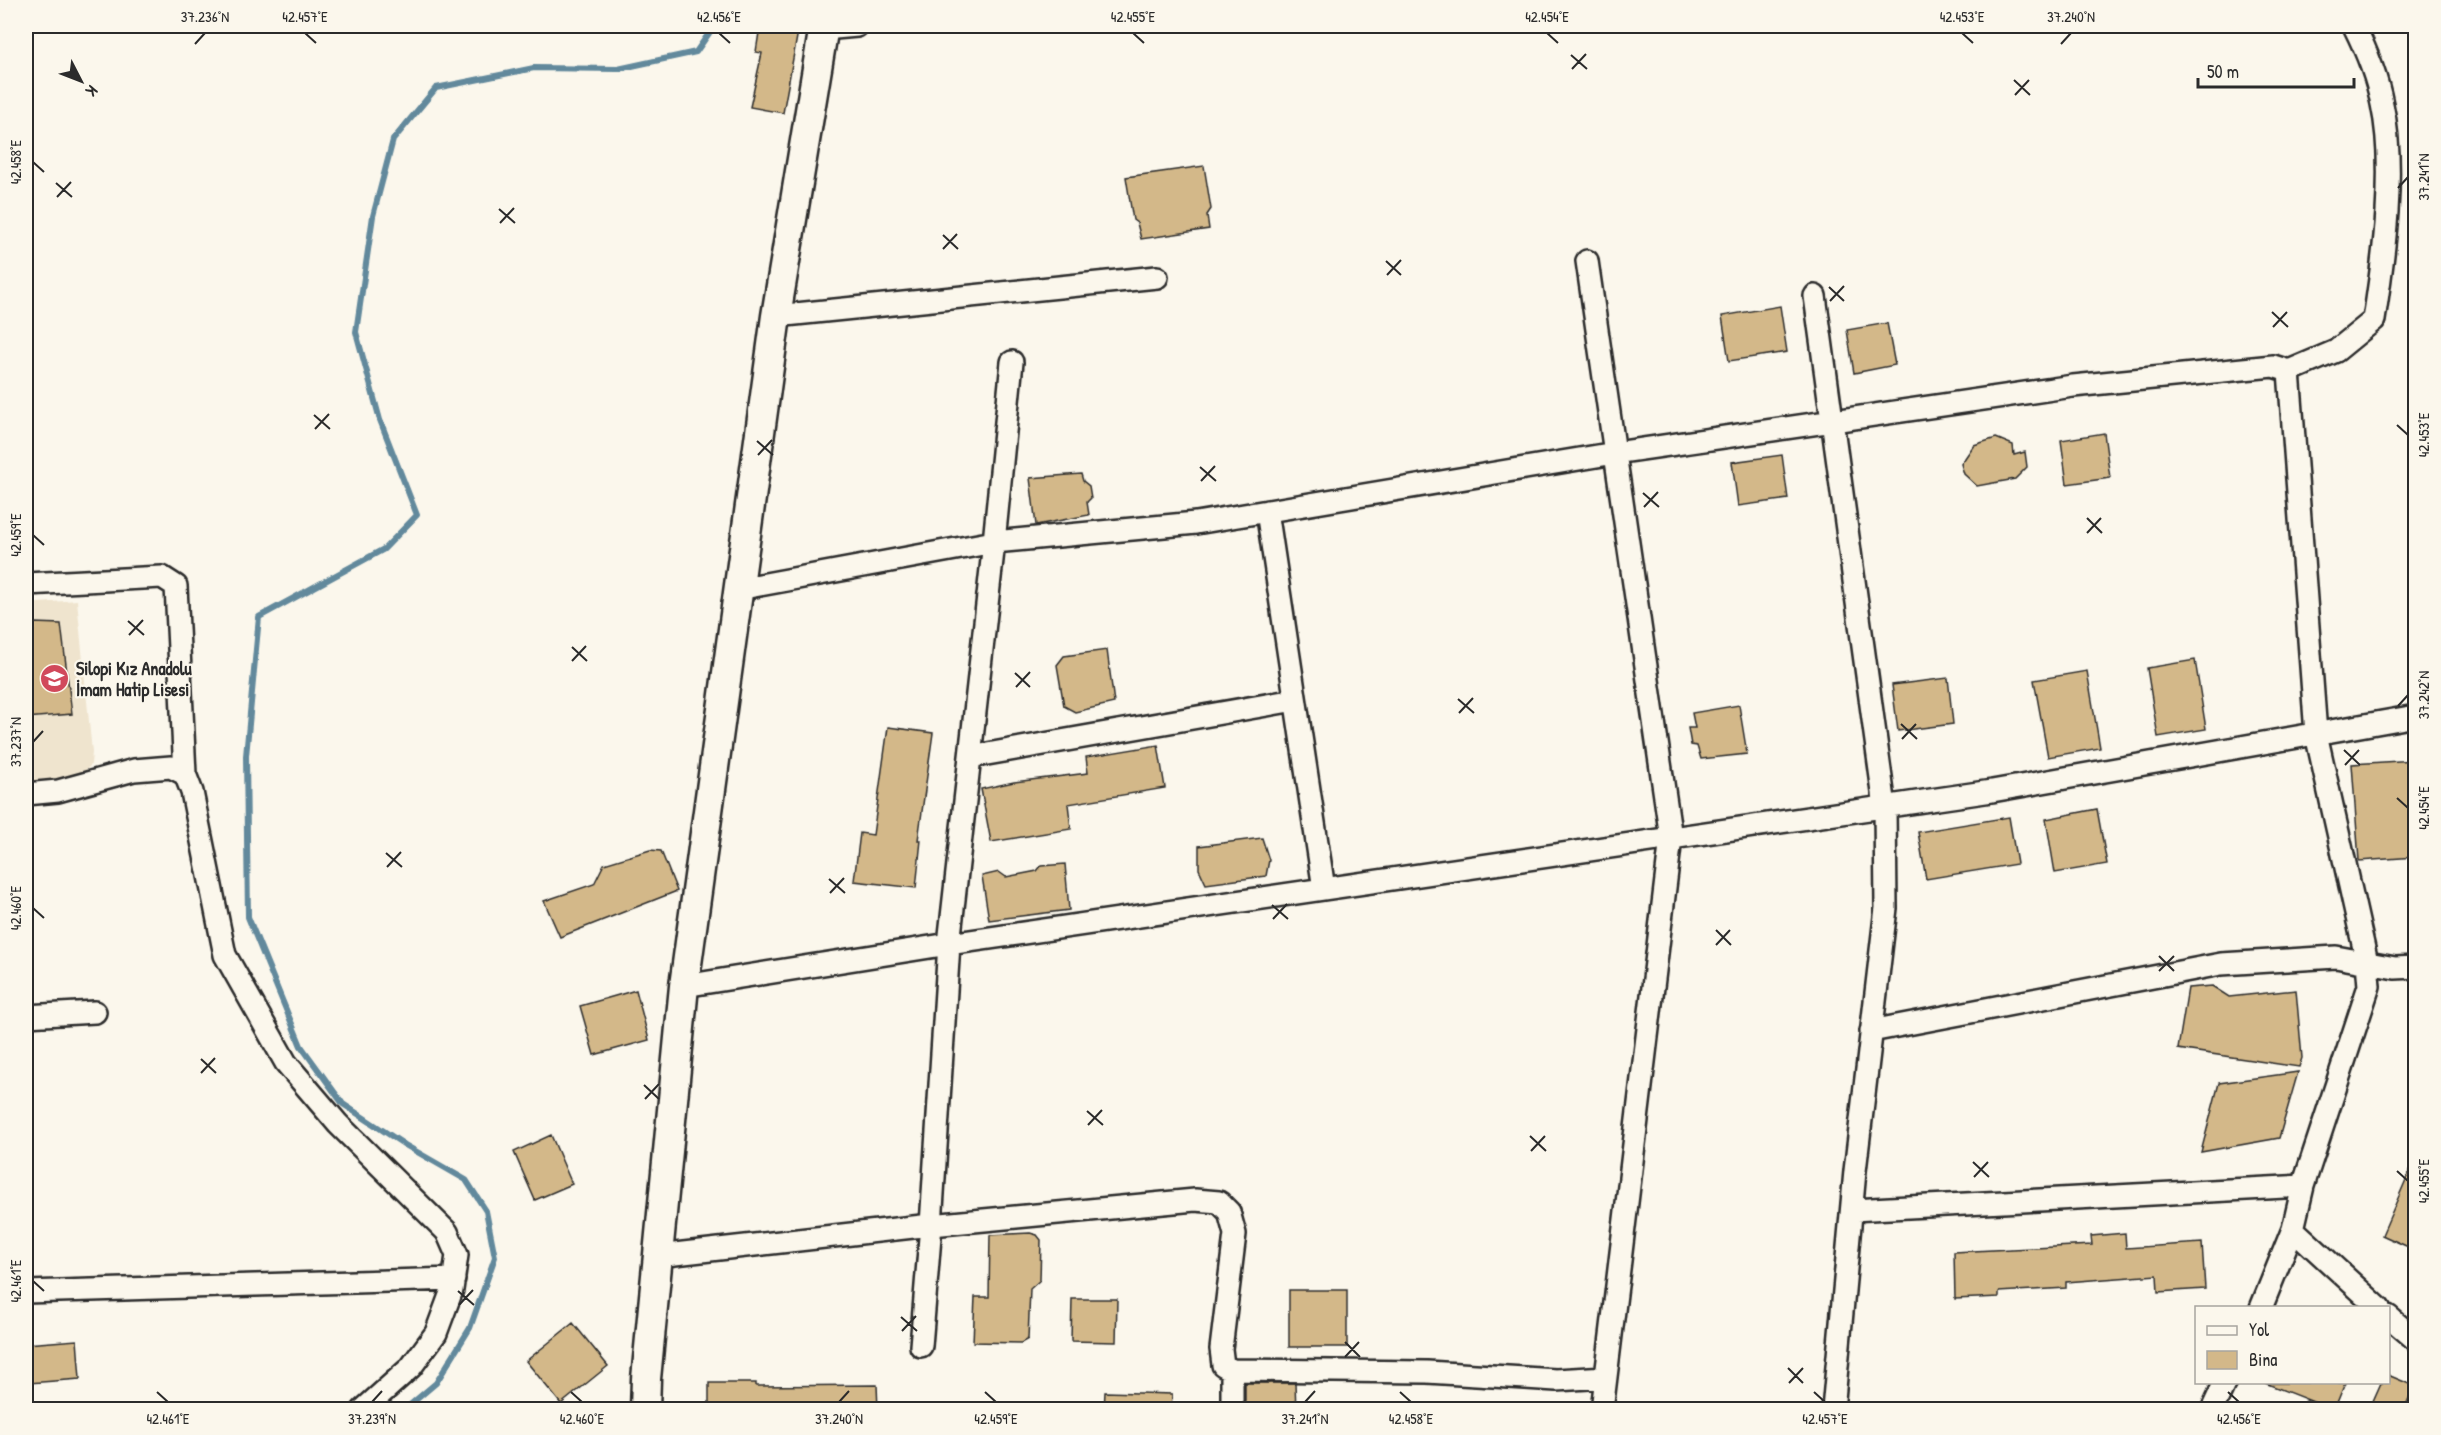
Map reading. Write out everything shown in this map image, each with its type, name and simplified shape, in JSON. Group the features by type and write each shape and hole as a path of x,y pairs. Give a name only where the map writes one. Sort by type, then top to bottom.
{"street":[{"path":"645,1410 657,1257 684,986 776,316 824,27 857,26"},
{"path":"738,589 994,542 1196,523 1615,453 2073,386 2273,366 2289,371 2336,351 2374,320 2380,278 2389,161 2383,104 2366,51 2354,26"},
{"path":"1587,261 1671,838 1602,1410"},
{"path":"776,316 1157,277"},
{"path":"1815,296 1885,807 1886,908 1852,1210 1833,1410"},
{"path":"921,1346 949,944 1012,362"},
{"path":"2262,1306 2293,1228 2303,1186 2369,986 2367,962 2316,734 2289,371"},
{"path":"1267,511 1324,889"},
{"path":"26,584 162,577 176,586 185,774 192,792 225,955 286,1063 338,1124 447,1232 457,1255 452,1290 436,1333 411,1366 363,1410"},
{"path":"970,757 1295,700"},
{"path":"684,986 949,944 2003,789 2415,716"},
{"path":"26,794 58,791 134,770 171,767 185,774"},
{"path":"1871,1031 2221,964 2336,957 2395,968 2415,967"},
{"path":"26,1016 95,1012"},
{"path":"1852,1210 2303,1186"},
{"path":"657,1257 931,1225 1195,1200 1219,1202 1229,1212 1235,1234 1221,1349 1223,1365 1232,1370 1427,1372 1556,1380 1606,1377"},
{"path":"2293,1228 2377,1306"},
{"path":"26,1292 454,1279"},
{"path":"2390,1318 2415,1340"},
{"path":"1232,1370 1232,1410"},
{"path":"2212,1410 2225,1384"}],"shaded area":[{"name":"Silopi Kız Anadolu İmam Hatip Lisesi","path":"77,600 92,752 91,765 79,777 26,781 26,604"}],"building":[{"path":"760,26 799,26 783,113 750,107 762,53 756,52"},
{"path":"1204,166 1211,209 1207,215 1209,229 1141,239 1137,223 1133,220 1126,177"},
{"path":"1780,306 1787,352 1729,361 1722,316"},
{"path":"1887,323 1895,365 1854,373 1847,330"},
{"path":"2104,433 2110,478 2067,484 2061,440"},
{"path":"1996,438 2013,445 2014,455 2025,452 2027,467 2015,479 1977,486 1964,474 1961,464 1974,445"},
{"path":"1782,455 1788,499 1738,506 1732,462"},
{"path":"1081,474 1083,481 1089,486 1091,498 1087,502 1089,515 1036,525 1030,478"},
{"path":"34,623 61,624 72,714 26,718 26,637 33,636"},
{"path":"1107,650 1114,703 1075,712 1064,706 1057,665 1064,656"},
{"path":"2195,660 2206,729 2158,737 2147,668"},
{"path":"2087,671 2100,748 2048,757 2034,680"},
{"path":"1948,678 1953,724 1898,731 1892,685"},
{"path":"1739,705 1747,754 1701,759 1697,746 1691,745 1688,728 1695,728 1692,713"},
{"path":"888,727 933,733 918,840 921,840 916,888 854,881 860,833 873,835"},
{"path":"1158,745 1165,788 1068,804 1071,829 991,842 981,789 1014,782 1088,773 1086,757"},
{"path":"2415,760 2415,857 2359,861 2352,764"},
{"path":"2097,809 2107,864 2055,873 2046,819"},
{"path":"2009,817 2017,864 1926,879 1918,832"},
{"path":"1262,838 1269,860 1266,876 1206,884 1199,869 1199,846"},
{"path":"650,850 661,851 677,891 560,937 544,901 594,884 604,864"},
{"path":"1065,864 1069,910 989,920 982,876 999,872 1006,877 1037,871 1041,866"},
{"path":"2212,986 2229,997 2296,990 2302,1058 2299,1067 2178,1049 2188,988"},
{"path":"636,990 649,1040 594,1055 580,1006"},
{"path":"2298,1072 2279,1138 2201,1152 2219,1083"},
{"path":"551,1135 572,1184 535,1200 514,1152"},
{"path":"2415,1159 2415,1250 2382,1235"},
{"path":"1030,1233 1037,1235 1041,1240 1040,1280 1030,1289 1028,1339 1021,1343 973,1342 975,1297 989,1297 990,1235"},
{"path":"2125,1233 2126,1248 2202,1243 2205,1289 2158,1292 2157,1275 2066,1282 2066,1288 1999,1292 1999,1297 1955,1299 1954,1252 2092,1245 2091,1236"},
{"path":"1289,1290 1347,1290 1347,1347 1289,1347"},
{"path":"1072,1299 1117,1299 1116,1342 1071,1341"},
{"path":"573,1323 608,1366 561,1404 526,1361"},
{"path":"77,1340 80,1379 29,1383 26,1344"},
{"path":"2390,1376 2414,1386 2404,1410 2369,1410 2381,1384 2390,1384"},
{"path":"709,1383 756,1383 756,1386 877,1385 878,1410 709,1410"},
{"path":"1245,1383 1295,1383 1296,1410 1245,1410"},
{"path":"2268,1384 2345,1384 2334,1410"},
{"path":"1105,1392 1172,1394 1171,1410 1104,1410"}],"waterway":[{"path":"404,1410 436,1383 470,1328 495,1257 486,1211 466,1180 405,1145 343,1104 301,1046 248,917 246,756 259,617 384,549 417,515 380,420 356,332 373,216 393,140 436,88 534,68 618,69 696,52 714,26"}],"place":[{"name":"Silopi Kız Anadolu İmam Hatip Lisesi","path":"55,678"}]}
